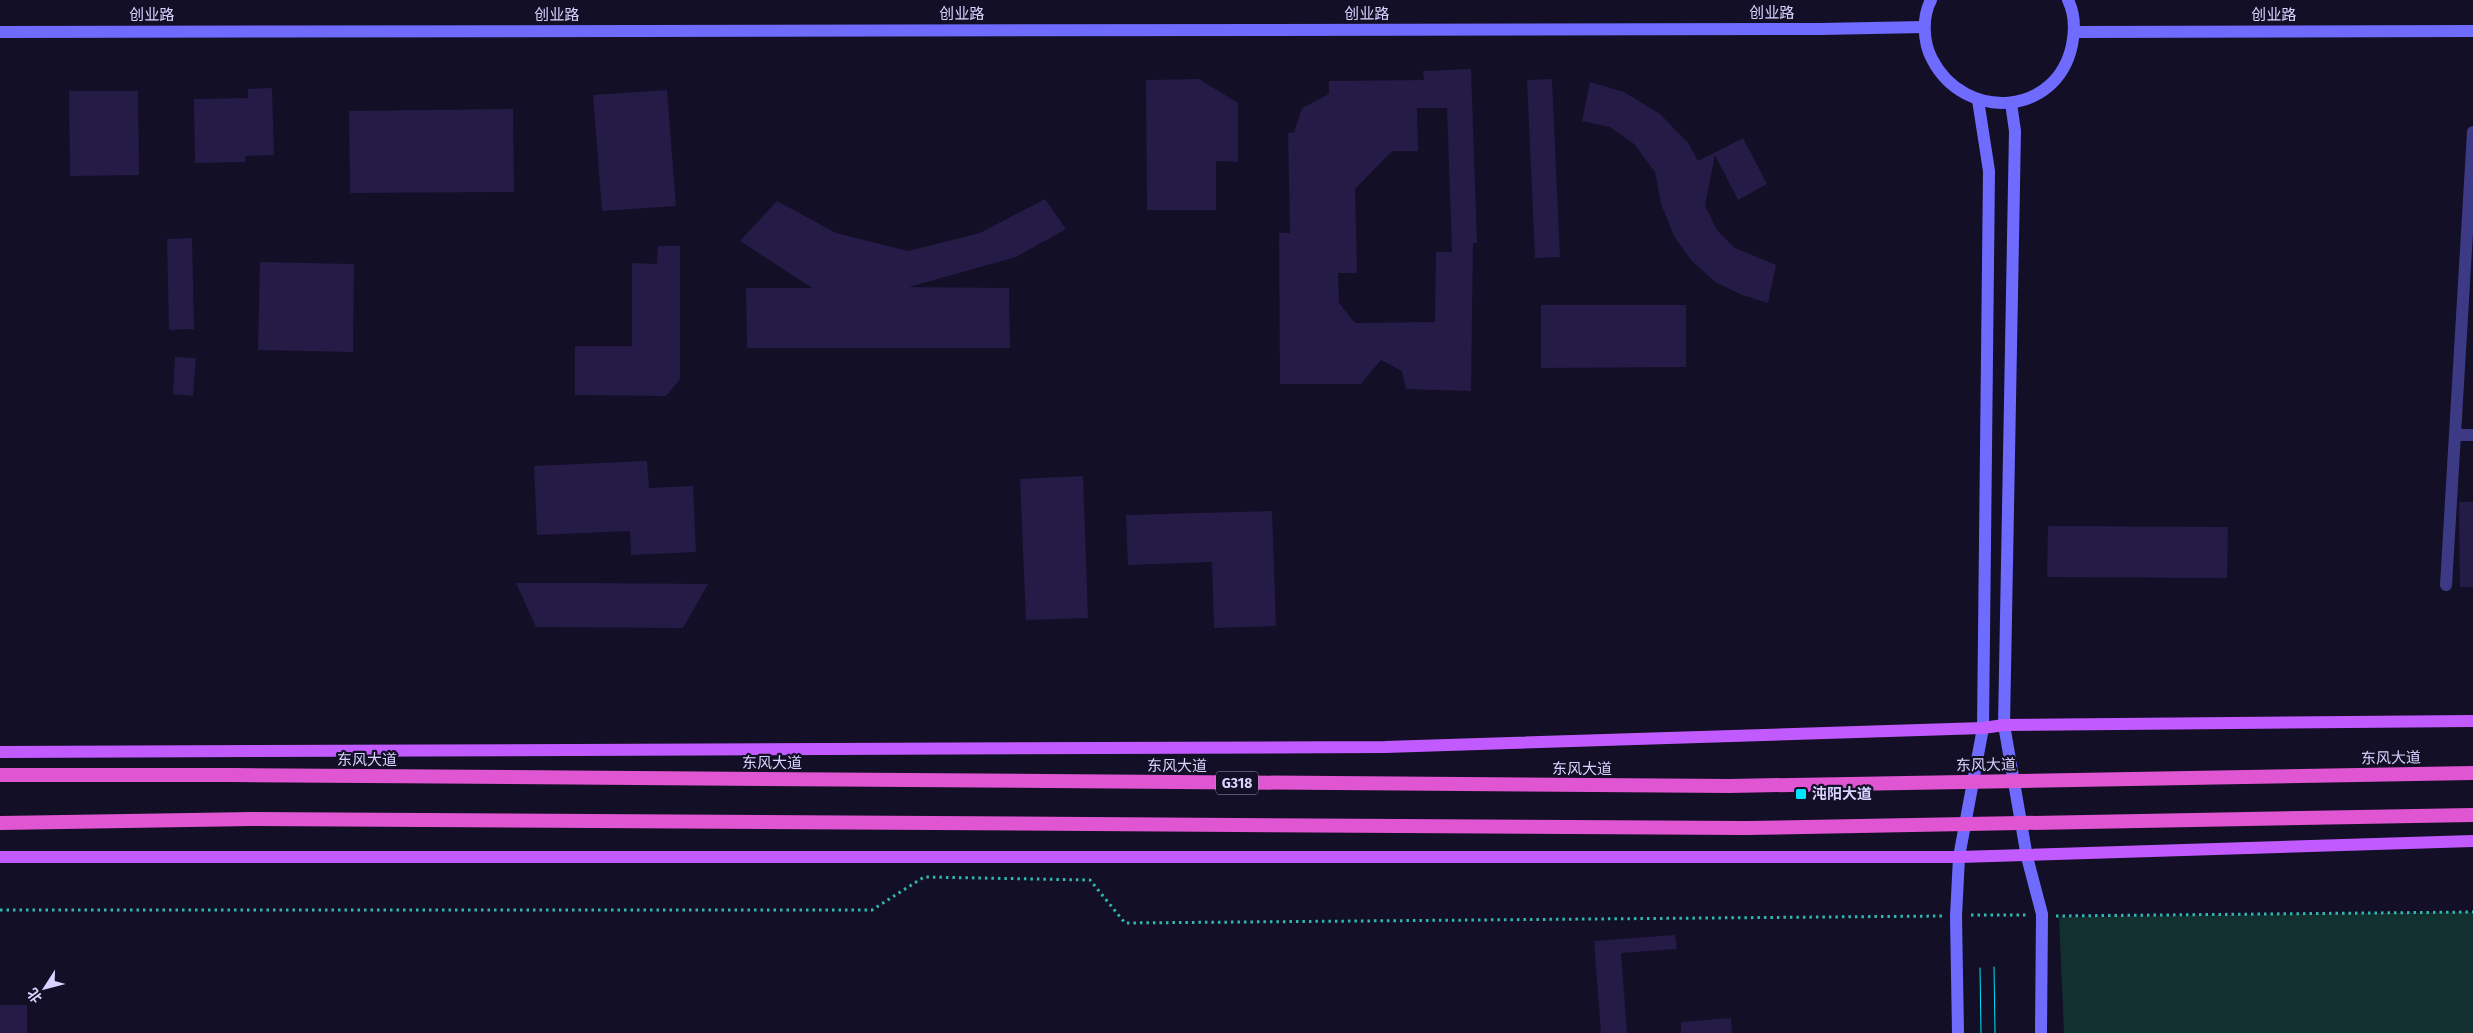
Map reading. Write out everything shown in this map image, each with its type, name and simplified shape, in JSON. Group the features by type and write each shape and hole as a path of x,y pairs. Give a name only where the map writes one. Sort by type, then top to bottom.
{"highway":[{"name":"东风大道","path":"0,776 254,775 1729,786 2473,773"},
{"path":"0,823 253,819 1746,828 2473,815"}],"main road":[{"path":"1931,0 1924,27 1928,51 1939,72 1956,90 1978,100 1994,104 2011,103 2035,95 2056,79 2069,57 2075,32 2072,7 2068,0"},
{"name":"创业路","path":"0,32 1810,30 1924,27"},
{"name":"创业路","path":"2075,32 2473,31"},
{"path":"1958,1033 1956,916 1959,857 1984,728 1989,171 1978,100"},
{"path":"2011,103 2014,131 2004,725 2027,857 2042,914 2041,1033"},
{"path":"0,752 1385,747 1984,728 2004,725 2473,721"},
{"path":"0,857 2027,857 2473,841"}],"street":[{"path":"2446,585 2473,132"},
{"path":"2455,436 2473,435"}],"path":[{"path":"0,910 872,910 924,877 1090,880 1125,923 2042,914 2069,916 2473,912"}],"green space":[{"path":"2473,912 2473,1033 2064,1033 2059,917"}],"building":[{"path":"1471,69 1477,243 1473,243 1471,391 1406,389 1402,371 1381,360 1361,384 1280,384 1279,233 1290,233 1288,133 1294,132 1302,108 1329,94 1329,81 1424,80 1423,71","holes":["1417,108 1447,108 1452,252 1436,252 1435,322 1355,323 1339,303 1338,273 1357,273 1355,189 1392,151 1418,151"]},
{"path":"1199,79 1238,103 1238,162 1216,161 1216,210 1147,210 1146,80"},
{"path":"1552,79 1560,257 1535,258 1527,80"},
{"path":"1590,82 1624,92 1660,114 1689,144 1698,161 1743,138 1767,184 1738,200 1715,155 1705,206 1717,230 1735,248 1776,265 1768,303 1742,295 1715,282 1691,260 1674,236 1661,204 1655,172 1634,144 1610,127 1582,121"},
{"path":"272,88 274,155 245,156 245,162 195,163 194,99 248,98 248,89"},
{"path":"667,90 676,206 602,211 593,95"},
{"path":"69,91 138,91 139,175 70,176"},
{"path":"513,109 514,192 350,193 349,111"},
{"path":"1045,199 1066,229 1016,257 909,287 1009,288 1010,348 747,348 746,288 812,288 740,241 777,201 836,233 908,251 980,233"},
{"path":"192,238 194,329 169,330 167,239"},
{"path":"658,246 680,246 680,379 666,396 575,395 575,346 632,346 632,263 657,264"},
{"path":"260,262 354,264 353,352 258,350"},
{"path":"1541,305 1686,305 1686,367 1541,368"},
{"path":"175,357 196,358 193,396 173,394"},
{"path":"647,461 649,488 693,486 696,552 631,555 630,531 537,535 534,466"},
{"path":"1083,476 1088,618 1026,620 1020,479"},
{"path":"2459,502 2473,502 2473,587 2460,587"},
{"path":"1272,511 1276,626 1214,628 1212,562 1128,565 1126,515"},
{"path":"2048,526 2228,527 2227,578 2047,577"},
{"path":"516,583 708,584 683,628 536,627"},
{"path":"1675,935 1677,949 1621,953 1627,1033 1601,1033 1594,941"},
{"path":"0,1005 27,1005 27,1033 0,1033"},
{"path":"1731,1018 1732,1033 1681,1033 1681,1022"}],"tram line":[{"path":"1994,967 1995,1033"},
{"path":"1980,968 1981,1033"}],"place":[{"name":"沌阳大道","path":"1801,794"}]}
